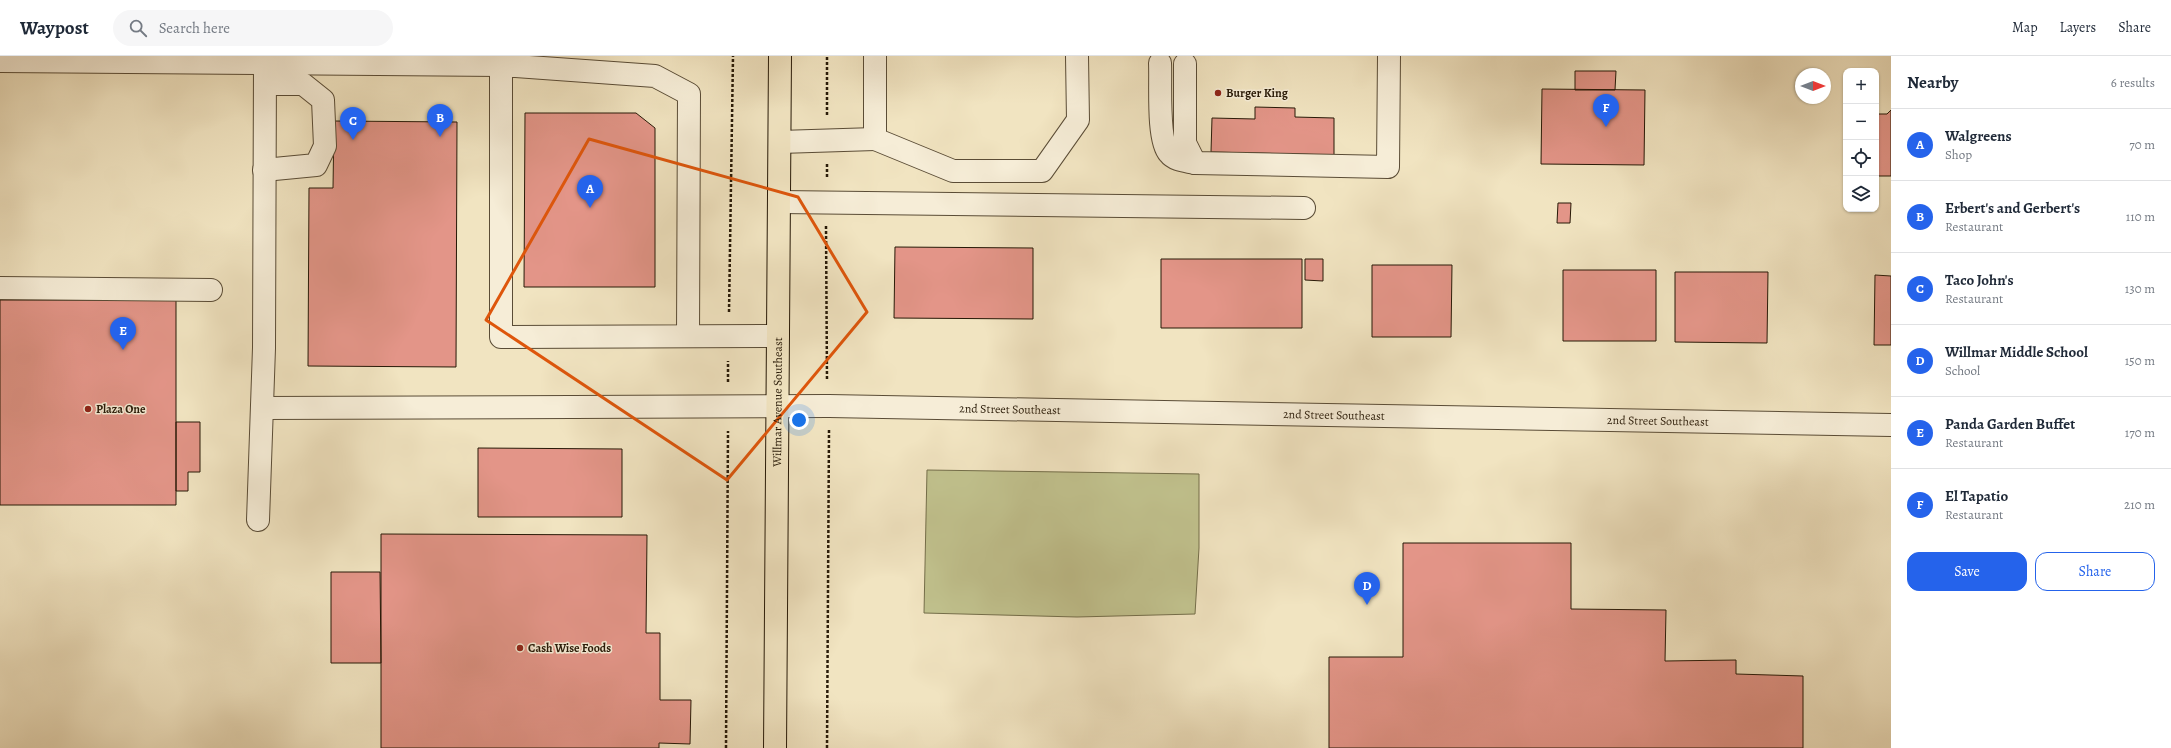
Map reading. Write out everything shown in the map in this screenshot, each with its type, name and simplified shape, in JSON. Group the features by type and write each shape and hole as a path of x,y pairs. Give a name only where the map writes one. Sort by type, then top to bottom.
{"main road":[{"name":"Willmar Avenue Southeast","path":"775,748 780,56"}],"street":[{"path":"875,56 875,139"},
{"path":"780,142 875,139 953,171 1042,171 1078,120 1077,56"},
{"path":"0,61 265,74 501,61 655,76 689,94 688,336"},
{"path":"501,61 501,337 778,336"},
{"path":"1160,63 1162,134 1169,153 1177,159 1195,163 1388,167 1389,61"},
{"path":"1185,64 1185,143 1195,163"},
{"path":"258,520 264,348 265,74"},
{"path":"264,170 316,164 325,146 323,100 303,84 265,74"},
{"path":"780,202 1304,208"},
{"path":"0,288 211,290"},
{"name":"2nd Street Southeast","path":"262,408 778,406 1891,425"}],"highlighted area":[{"path":"589,139 798,197 867,312 727,480 486,320"}],"green space":[{"path":"927,470 1199,474 1199,548 1195,614 1077,617 924,613"}],"building":[{"path":"1575,71 1616,71 1615,90 1575,90"},
{"path":"1542,89 1645,90 1644,165 1541,164"},
{"path":"1255,107 1295,108 1295,117 1334,118 1334,155 1211,152 1212,118 1255,119"},
{"path":"1891,110 1891,176 1879,176 1879,114 1887,114"},
{"path":"525,113 636,113 655,128 655,287 524,287"},
{"path":"334,121 457,122 456,367 308,366 309,188 333,188"},
{"path":"1558,203 1571,203 1570,223 1557,223"},
{"path":"895,247 1033,248 1033,319 894,318"},
{"path":"1161,259 1302,259 1302,328 1161,328"},
{"path":"1305,259 1323,259 1323,281 1305,280"},
{"path":"1372,265 1452,265 1451,337 1372,337"},
{"path":"1563,270 1656,270 1656,341 1563,341"},
{"path":"1675,272 1768,272 1767,343 1675,342"},
{"path":"1875,275 1891,276 1891,345 1874,345"},
{"name":"Plaza One","path":"0,300 176,300 176,505 0,505"},
{"path":"176,422 200,422 200,472 188,472 188,491 176,491"},
{"path":"478,448 622,449 622,517 478,517"},
{"name":"Cash Wise Foods","path":"381,534 647,535 646,633 660,633 660,700 691,700 690,744 659,743 659,748 381,748"},
{"path":"1403,543 1571,543 1571,609 1666,610 1665,661 1736,660 1736,674 1803,676 1803,748 1329,748 1329,657 1403,657"},
{"path":"331,572 380,572 381,663 331,663"}],"place":[{"name":"Burger King","path":"1218,93"},
{"name":"El Tapatio","path":"1606,127"},
{"name":"Erbert's and Gerbert's","path":"440,137"},
{"name":"Taco John's","path":"353,140"},
{"name":"Walgreens","path":"590,208"},
{"name":"Panda Garden Buffet","path":"123,350"},
{"name":"Plaza One","path":"88,409"},
{"name":"Willmar Middle School","path":"1367,605"},
{"name":"Cash Wise Foods","path":"520,648"}]}
